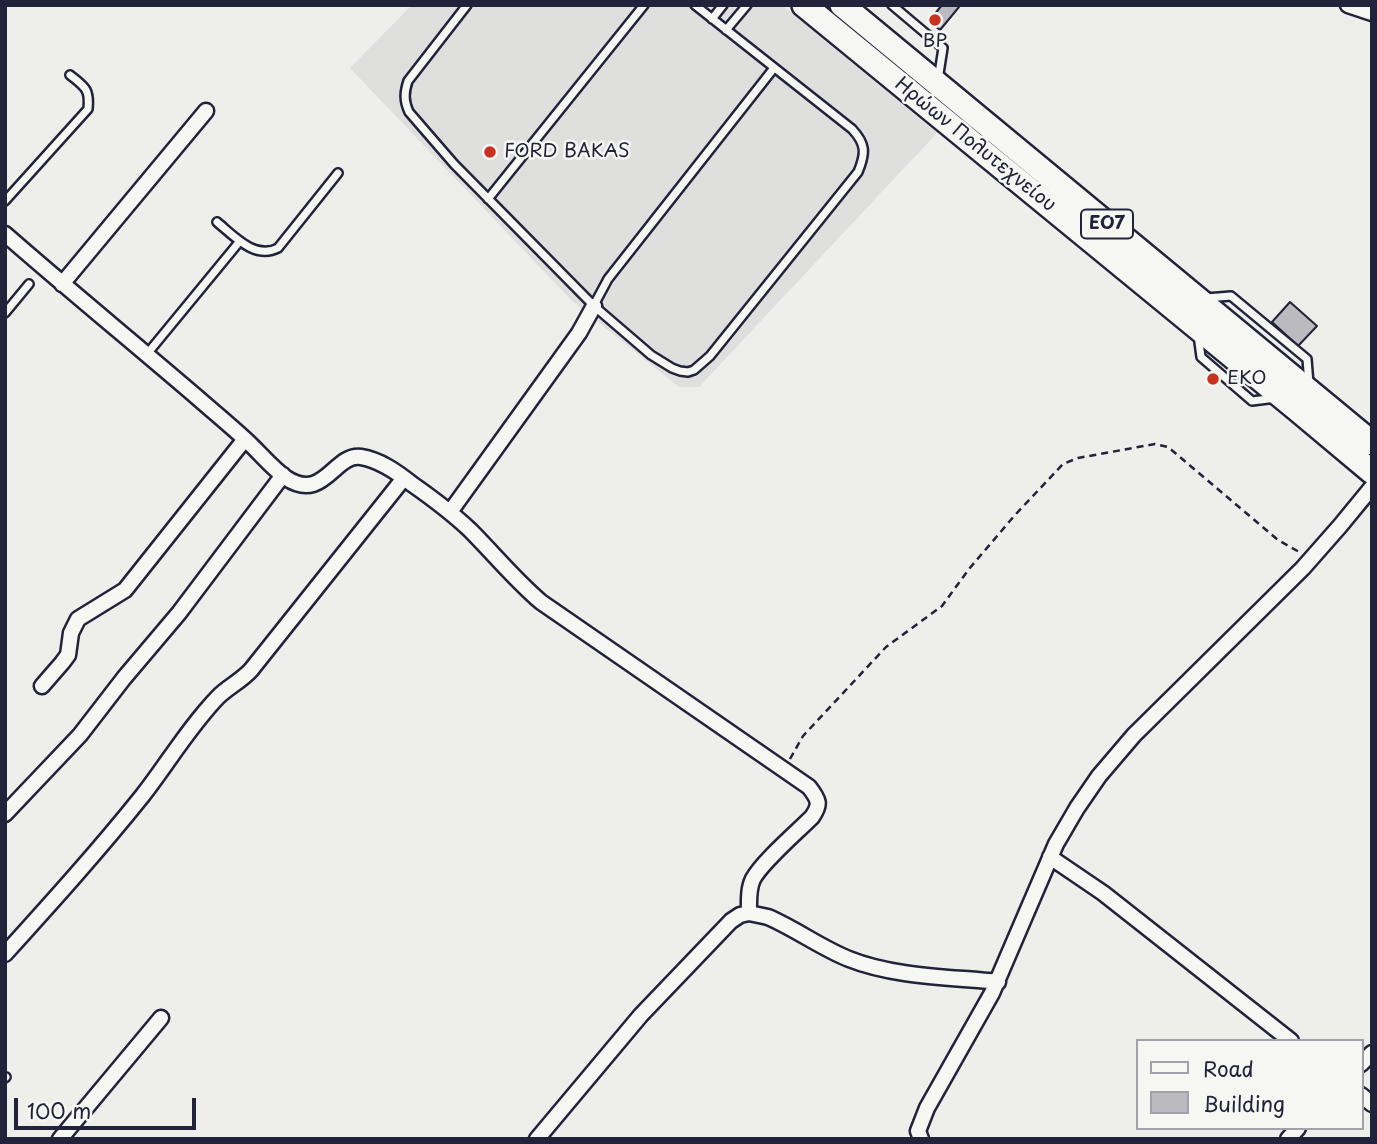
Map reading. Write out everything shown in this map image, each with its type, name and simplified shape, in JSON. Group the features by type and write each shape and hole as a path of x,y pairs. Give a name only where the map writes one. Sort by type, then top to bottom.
{"main road":[{"name":"Ηρώων Πολυτεχνείου","path":"804,5 1372,472"},
{"name":"Ηρώων Πολυτεχνείου","path":"842,5 1372,443"}],"street":[{"path":"1348,5 1372,13"},
{"path":"62,284 205,111"},
{"path":"5,234 147,354 283,475 299,485 315,483 357,456 373,460 404,478 471,531 541,602 809,788 817,797 818,808 752,880 749,913"},
{"path":"450,512 579,333 594,306"},
{"path":"42,685 68,654 71,633 78,619 125,590 244,439"},
{"path":"5,814 85,729 179,613 283,475"},
{"path":"5,954 92,857 144,794 218,696 251,670 404,478"},
{"path":"921,1139 918,1132 927,1108 998,982 1050,857 1077,808 1099,776 1120,750 1312,558 1372,487"},
{"path":"1050,857 1103,893 1288,1039"},
{"path":"537,1139 642,1015 731,921 740,915 760,914 772,918 847,959 874,967 998,982"},
{"path":"60,1139 161,1018"}],"lane":[{"path":"467,5 408,81 405,102 410,112 488,199 594,306 662,362 680,372 694,370 710,355 858,172 864,148 860,138 850,127 695,5"},
{"path":"488,199 645,5"},
{"path":"712,19 723,5"},
{"path":"726,30 747,5"},
{"path":"892,5 943,48 937,84"},
{"path":"594,306 608,279 774,68"},
{"path":"5,201 88,109 89,97 84,87 70,75"},
{"path":"217,222 254,250 271,251 278,248 338,173"},
{"path":"147,354 240,242"},
{"path":"5,313 29,284"}],"path":[{"path":"783,771 803,736 886,647 942,606 1015,515 1063,464 1078,458 1155,444 1168,447 1278,540 1312,558"}],"shaded area":[{"path":"412,5 782,5 937,133 699,387 679,387 571,300 350,68"}],"building":[{"path":"942,5 959,7 940,30 929,21"},
{"path":"1290,302 1317,326 1298,346 1272,322"}],"place":[{"name":"BP","path":"935,20"},
{"name":"FORD BAKAS","path":"490,152"},
{"name":"EKO","path":"1213,379"}]}
